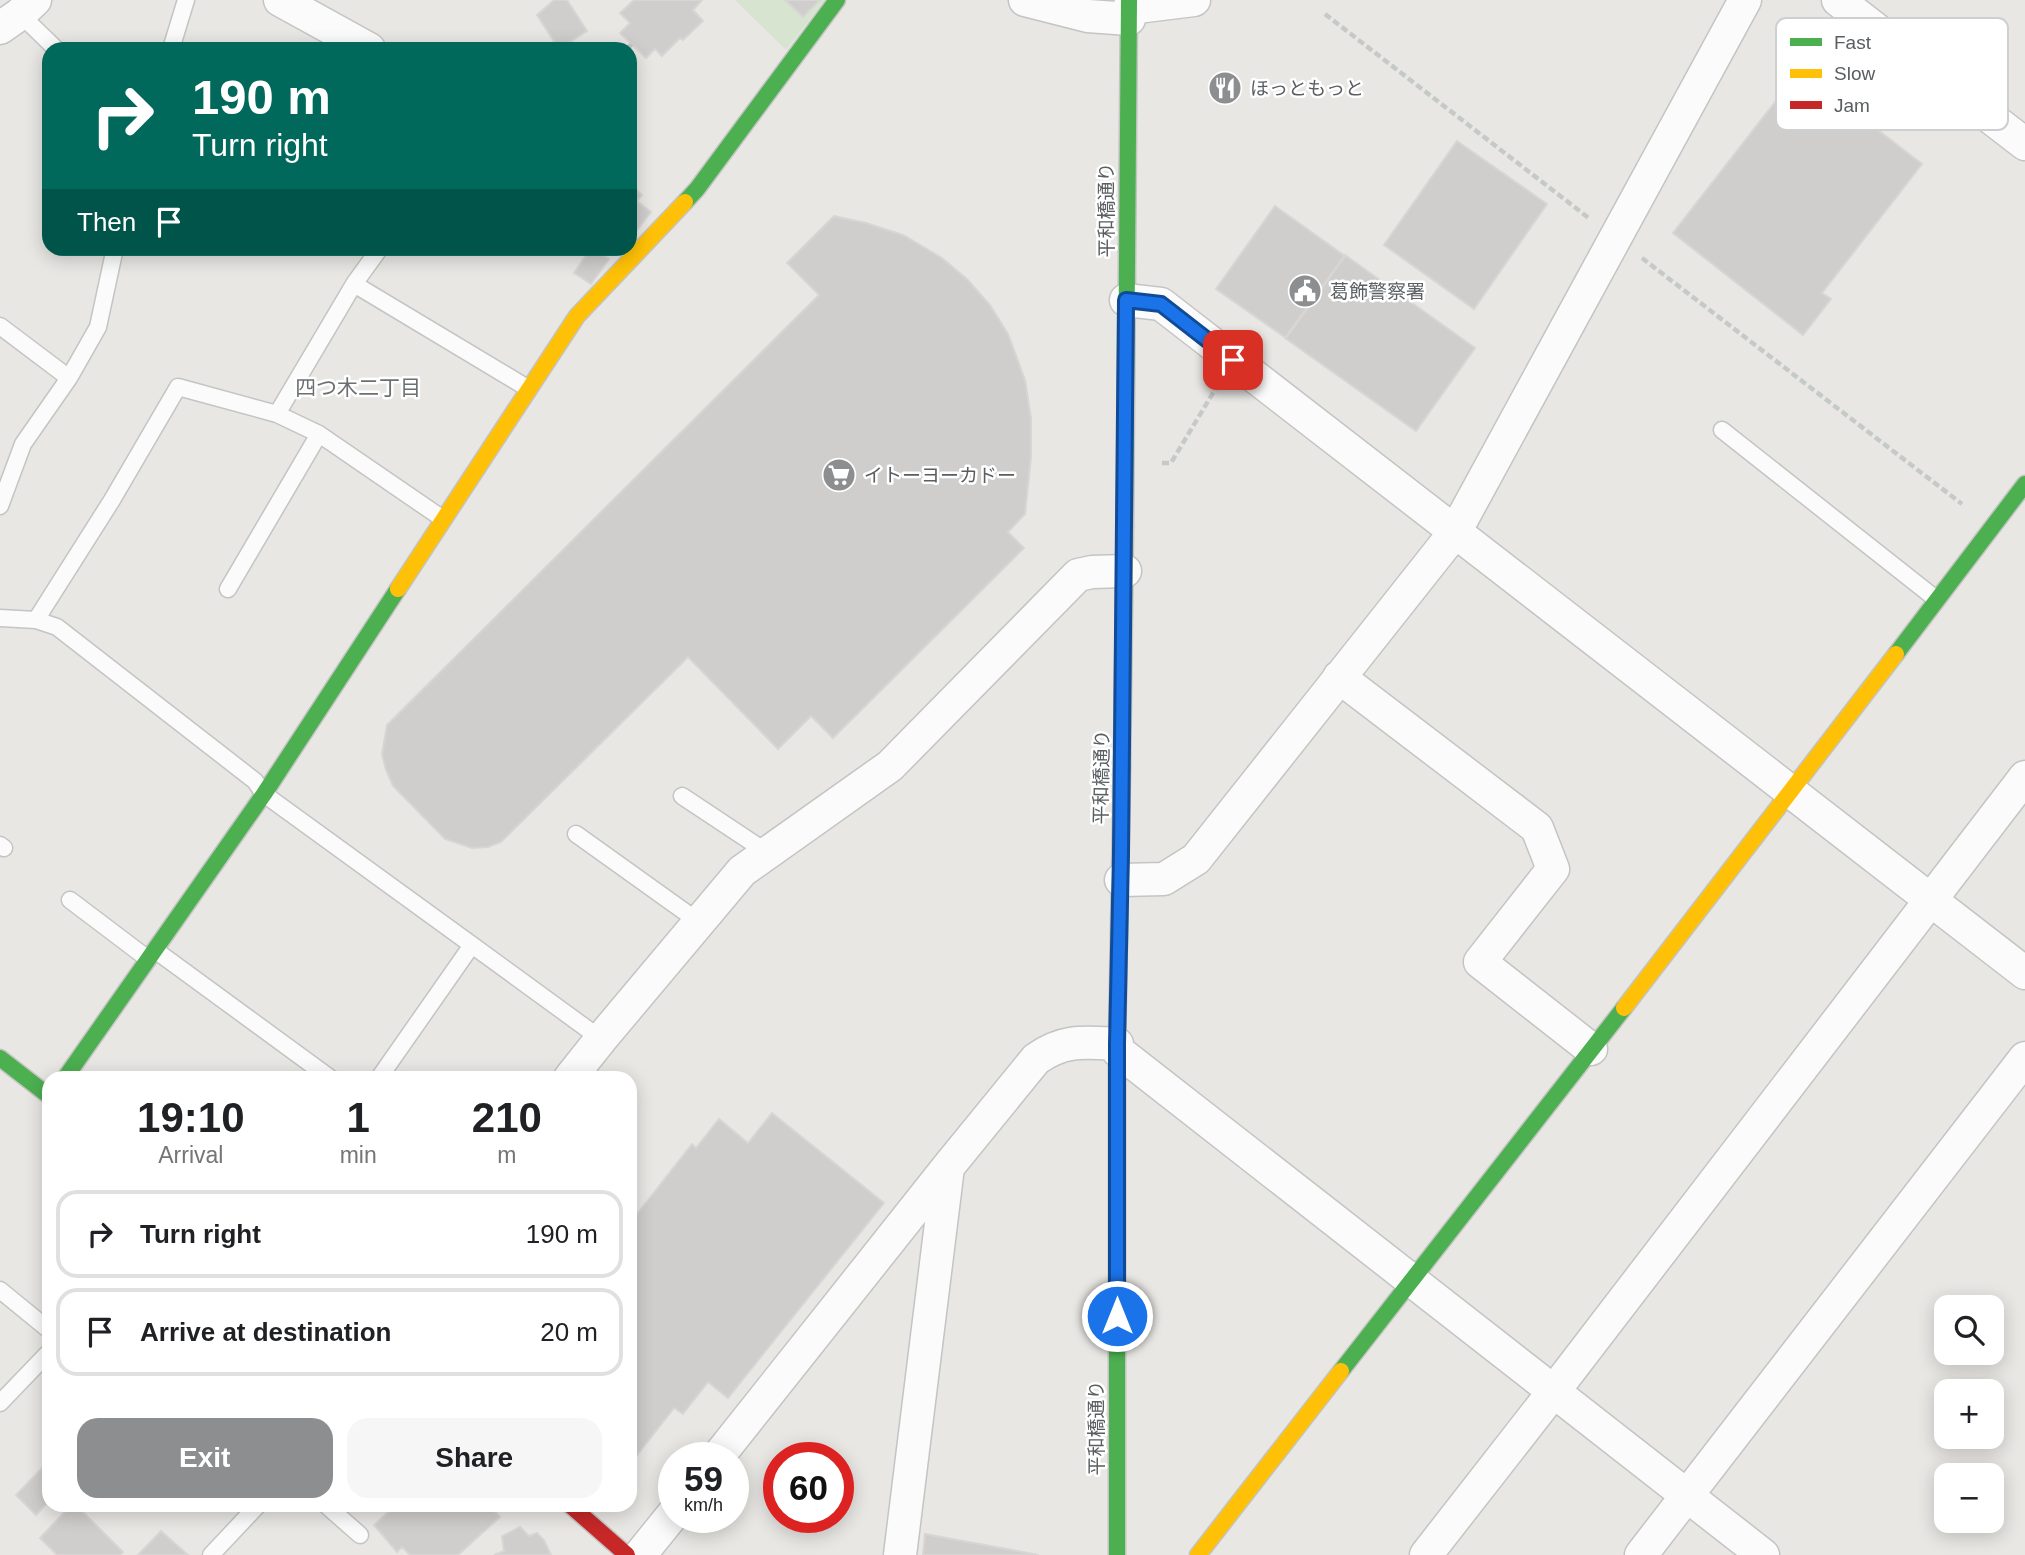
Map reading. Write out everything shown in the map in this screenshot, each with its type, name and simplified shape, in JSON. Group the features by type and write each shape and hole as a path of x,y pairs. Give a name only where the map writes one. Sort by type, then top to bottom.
{"street":[{"path":"280,0 356,42"},
{"path":"637,252 697,189 836,0"},
{"path":"1025,0 1088,16 1194,0"},
{"path":"1121,880 1164,879 1196,859 1455,531 1745,0"},
{"path":"1838,0 1861,18"},
{"name":"平和橋通り","path":"1117,1555 1118,1047 1129,9"},
{"path":"2007,130 2025,144"},
{"path":"70,1071 264,794 577,316 634,256"},
{"path":"1126,300 1161,304 2025,973"},
{"path":"1198,1555 1792,791 2025,484"},
{"path":"576,1071 742,871 890,766 1078,575 1125,571"},
{"path":"1339,677 1537,828 1553,869 1480,962 1591,1049"},
{"path":"1426,1555 2025,777"},
{"path":"730,1442 1036,1059 1050,1049 1087,1042 1118,1047 1763,1555"},
{"path":"1641,1555 2025,1058"},
{"path":"6,1063 42,1091"},
{"path":"900,1555 948,1167"},
{"path":"578,1512 627,1555"},
{"path":"640,1555 658,1533"}],"lane":[{"path":"173,42 186,0"},
{"path":"18,14 49,42"},
{"path":"0,506 23,444 68,378 98,327 113,256"},
{"path":"277,414 354,284 374,256"},
{"path":"354,284 529,389"},
{"path":"0,326 68,378"},
{"path":"36,620 112,500 178,387 277,414 319,434 443,519"},
{"path":"1722,430 1936,599"},
{"path":"228,589 319,434"},
{"path":"0,618 36,620 57,626 256,781 264,794 601,1039"},
{"path":"682,796 768,853"},
{"path":"576,834 699,922"},
{"path":"70,900 320,1071"},
{"path":"384,1071 472,945"},
{"path":"0,1084 6,1063"},
{"path":"0,1290 42,1324"},
{"path":"0,1403 42,1359"},
{"path":"211,1555 251,1512"},
{"path":"334,1512 360,1535"}],"path":[{"path":"1325,14 1992,527"},
{"path":"1125,467 1171,463 1233,360"}],"green space":[{"path":"735,0 825,0 786,50"}],"building":[{"path":"554,0 567,0 587,31 570,42 554,42 537,15"},
{"path":"634,0 702,0 693,10 703,21 662,56 655,49 646,58 637,49 637,42 629,42 620,33 630,23 620,13"},
{"path":"785,0 820,0 803,17"},
{"path":"1776,101 1776,130 1878,130 1922,164 1822,293 1831,299 1803,335 1673,233"},
{"path":"1457,141 1547,204 1474,309 1384,245"},
{"path":"637,201 651,212 637,230"},
{"path":"1275,206 1345,256 1286,338 1216,289"},
{"path":"834,216 903,235 942,258 967,279 990,305 1008,334 1025,380 1031,418 1031,457 1025,514 1008,532 1024,548 833,738 811,716 778,749 688,657 501,842 488,847 472,848 445,839 393,786 382,754 387,725 819,295 787,263"},
{"path":"1345,255 1475,348 1416,431 1285,338"},
{"path":"586,256 604,256 609,259 591,284 574,273"},
{"path":"772,1113 884,1203 728,1398 708,1382 683,1414 674,1408 637,1455 637,1214 692,1144 696,1148 719,1119 748,1143"},
{"path":"42,1468 42,1509 36,1515 16,1495"},
{"path":"64,1512 83,1512 123,1552 120,1555 57,1555 40,1538"},
{"path":"388,1512 495,1512 500,1517 458,1555 410,1555 402,1547 397,1552 374,1525"},
{"path":"520,1527 529,1536 537,1533 544,1540 551,1555 494,1555 504,1551 502,1536"},
{"path":"161,1531 188,1555 138,1555"},
{"path":"925,1534 1039,1555 923,1555"}],"traffic: fast":[{"path":"685,202 837,0"},
{"path":"1125,527 1129,0"},
{"path":"1896,654 2025,484"},
{"path":"70,1071 264,794 398,589"},
{"path":"1117,1555 1117,1044 1122,769"},
{"path":"1341,1371 1624,1008"},
{"path":"0,1058 42,1091"}],"traffic: slow":[{"path":"637,253 685,202"},
{"path":"398,589 577,316 634,256"},
{"path":"1122,769 1125,527"},
{"path":"1624,1008 1896,654"},
{"path":"1198,1555 1341,1371"}],"traffic: jam":[{"path":"578,1512 627,1555"}],"place":[{"name":"ほっともっと","path":"1225,88"},
{"name":"葛飾警察署","path":"1305,291"},
{"name":"イトーヨーカドー","path":"839,475"}],"district":[{"name":"四つ木二丁目","path":"358,388"}],"route":[{"path":"1117,1316 1117,1044 1125,571 1126,300 1161,304 1233,360"}]}
